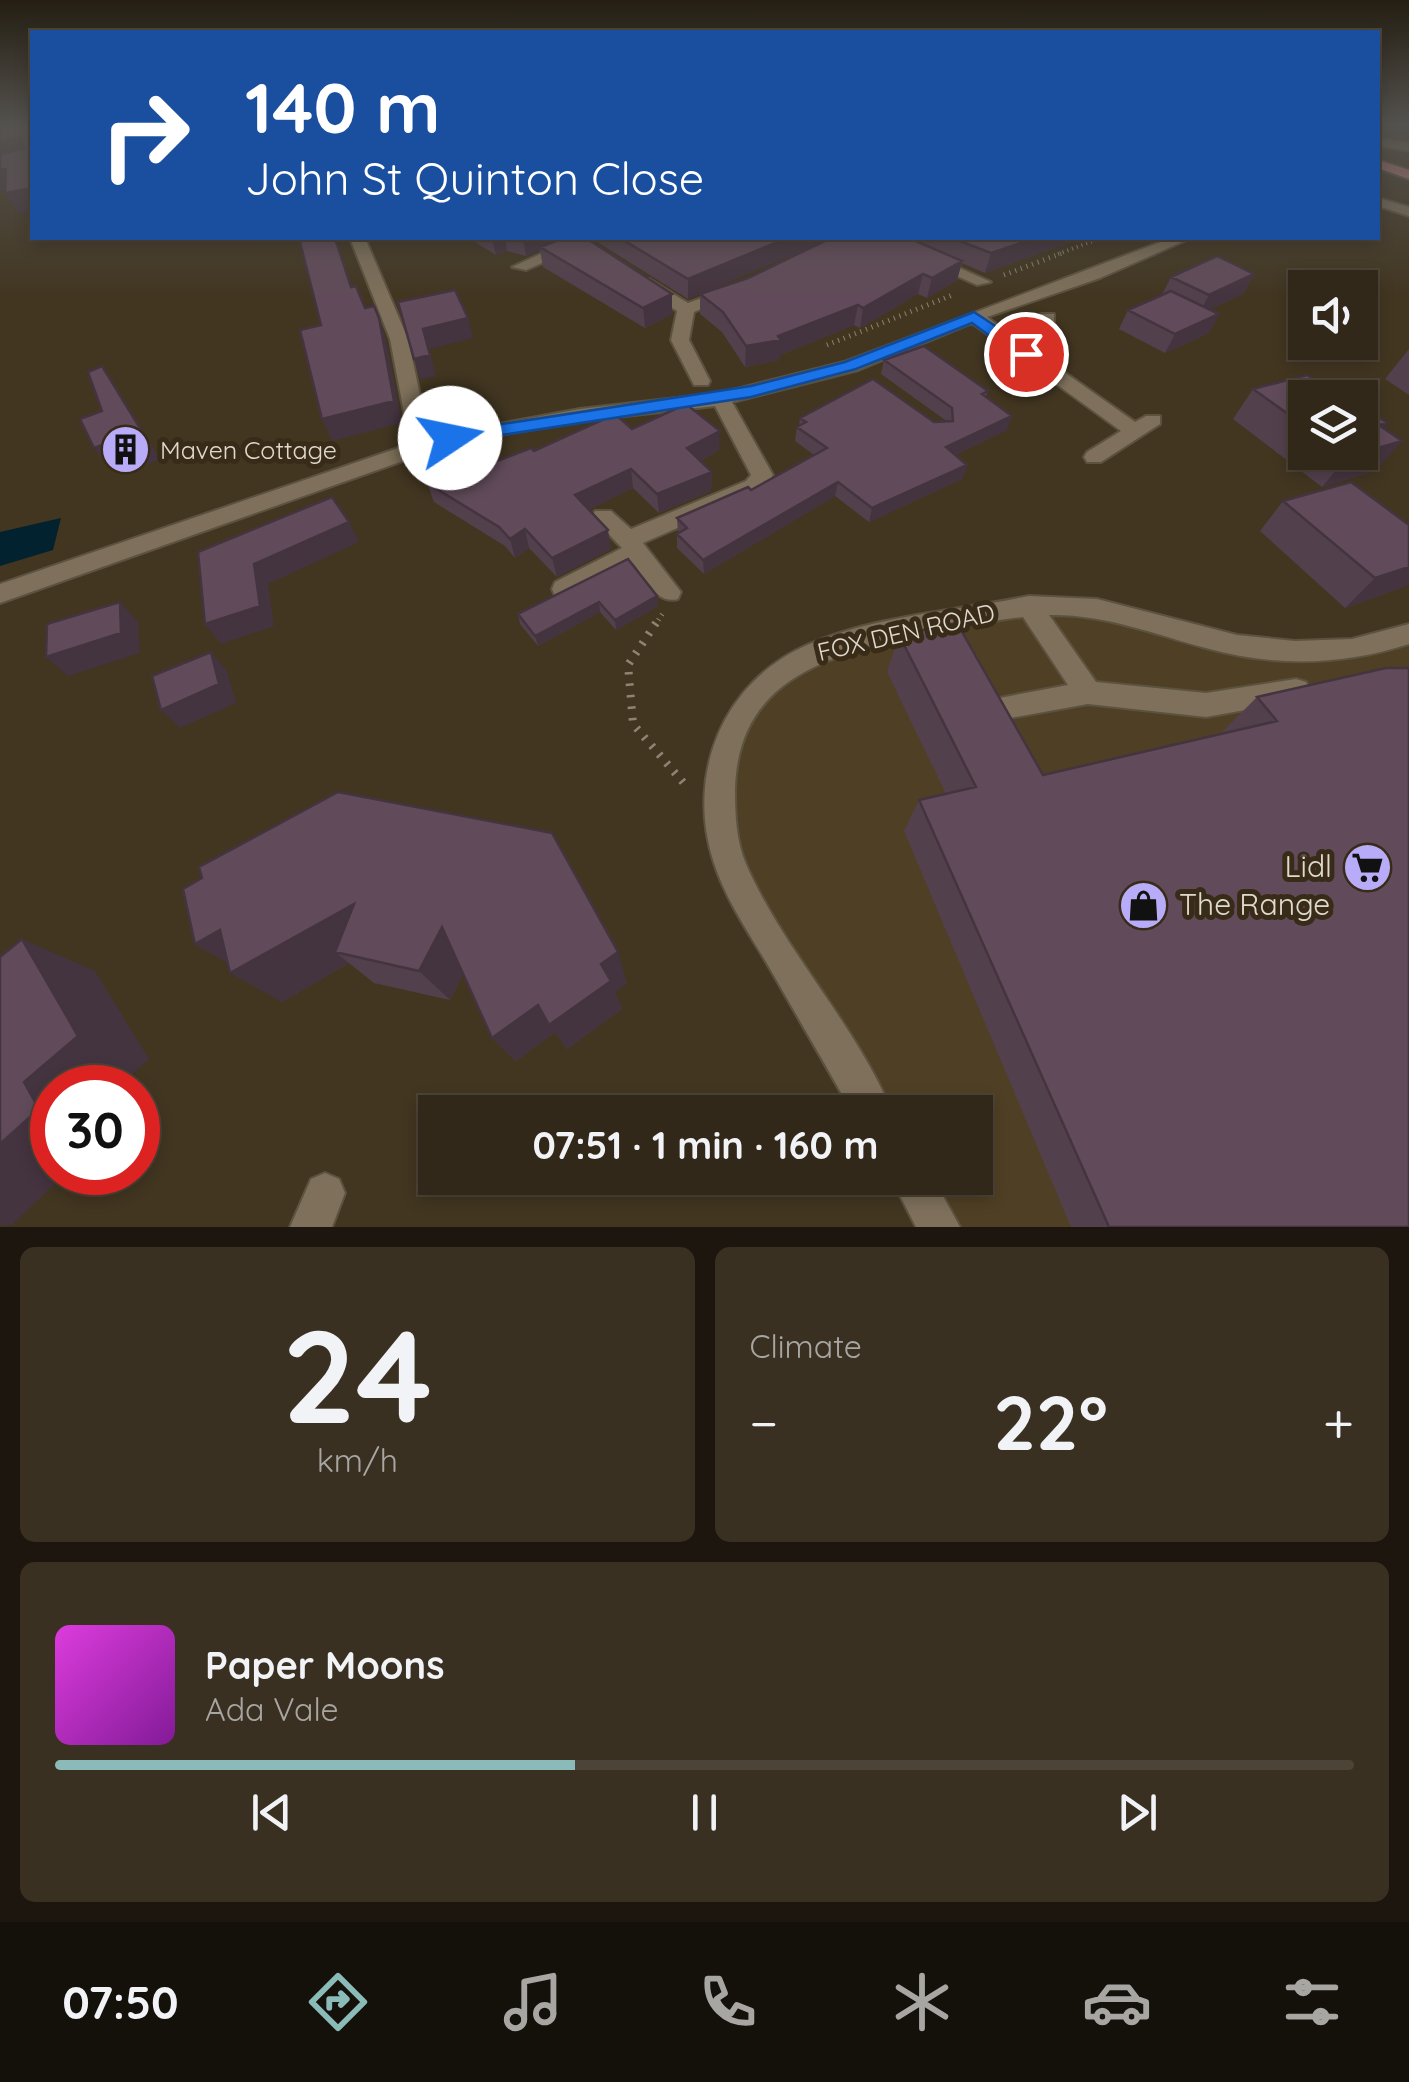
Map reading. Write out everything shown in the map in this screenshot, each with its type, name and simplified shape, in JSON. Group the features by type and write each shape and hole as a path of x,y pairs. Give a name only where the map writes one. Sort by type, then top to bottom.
{"street":[{"path":"1380,203 1409,212"},
{"path":"357,240 399,339 420,446"},
{"path":"885,240 983,282"},
{"path":"0,594 186,532 420,446 514,425 720,398 858,371 974,316 1094,275 1178,240"},
{"path":"520,267 588,246"},
{"path":"626,270 686,309"},
{"path":"686,309 755,282"},
{"path":"686,309 680,340 701,381"},
{"path":"974,316 1134,431"},
{"path":"999,335 1048,318"},
{"path":"564,589 632,546 754,486 762,475 720,398"},
{"path":"1094,457 1153,420"},
{"path":"603,517 669,592"},
{"path":"1029,606 1088,693"},
{"name":"FOX DEN ROAD","path":"863,1095 731,866 722,827 720,774 728,740 752,698 789,664 828,645 1029,606 1088,607 1123,613 1229,644 1275,652 1363,649 1409,634"},
{"path":"999,708 1088,693 1206,705 1315,690"},
{"path":"920,1195 939,1227"}],"path":[{"path":"819,348 1095,240"},
{"path":"669,592 662,619 628,665 633,724 722,827"}],"shaded area":[{"path":"1029,606 1275,652 1409,634 1409,1227 939,1227 921,1195 993,1195 993,1095 863,1095 731,866 723,757 789,664"}],"water":[{"path":"61,518 53,550 0,566 0,532"}],"building":[{"path":"5,182 30,182 30,188 5,193"},
{"path":"300,240 336,240 351,287 356,286 365,308 374,306 379,318 394,401 322,419 300,330 321,325"},
{"path":"559,240 589,240 672,294 643,308 540,247"},
{"path":"623,240 782,240 688,279"},
{"path":"827,240 914,240 962,261 932,278 923,274 863,308 858,305 778,336 781,340 746,346 723,312 700,294 748,278"},
{"path":"957,240 1030,240 991,253"},
{"path":"1217,256 1254,274 1209,295 1171,277"},
{"path":"455,290 468,318 423,329 430,355 414,359 398,302"},
{"path":"1171,291 1219,314 1175,334 1128,310"},
{"path":"924,346 988,391 982,394 1012,416 946,447 967,465 872,508 838,482 703,560 677,534 687,528 677,518 748,487 751,490 827,448 797,427 806,422 800,418 873,379 934,422 953,421 952,408 884,360"},
{"path":"102,366 146,438 116,449 113,441 94,448 80,419 102,411 88,372"},
{"path":"1307,375 1315,380 1288,380 1288,414 1253,389"},
{"path":"686,404 720,431 687,448 712,472 657,494 631,469 575,495 608,530 552,558 525,529 510,539 499,527 427,483 481,462 484,466 531,448 534,451 615,414 632,429"},
{"path":"1378,417 1388,423 1379,425 1402,441 1378,448"},
{"path":"1351,482 1409,525 1409,567 1375,578 1283,501"},
{"path":"332,497 349,522 254,564 260,606 205,624 198,552"},
{"path":"628,559 657,596 615,620 599,602 535,636 518,614"},
{"path":"120,602 121,633 46,657 47,624"},
{"name":"The Range","path":"957,623 1043,775 1277,721 1257,697 1386,668 1409,668 1409,1227 1109,1227 919,800 976,787 899,635"},
{"path":"211,652 219,684 161,710 152,676"},
{"path":"338,792 552,833 618,952 601,964 611,981 549,1025 538,1005 492,1038 442,927 419,971 335,952 354,904 230,973 220,930 195,944 183,889 202,878 199,867"},
{"path":"22,939 78,1036 44,1065 30,1065 30,1077 24,1082 30,1093 30,1117 0,1144 0,957"}],"place":[{"name":"Maven Cottage","path":"125,450"},
{"name":"Lidl","path":"1367,867"},
{"name":"The Range","path":"1144,905"}],"route":[{"path":"450,438 514,425 751,392 850,366 974,316 1026,354"}]}
